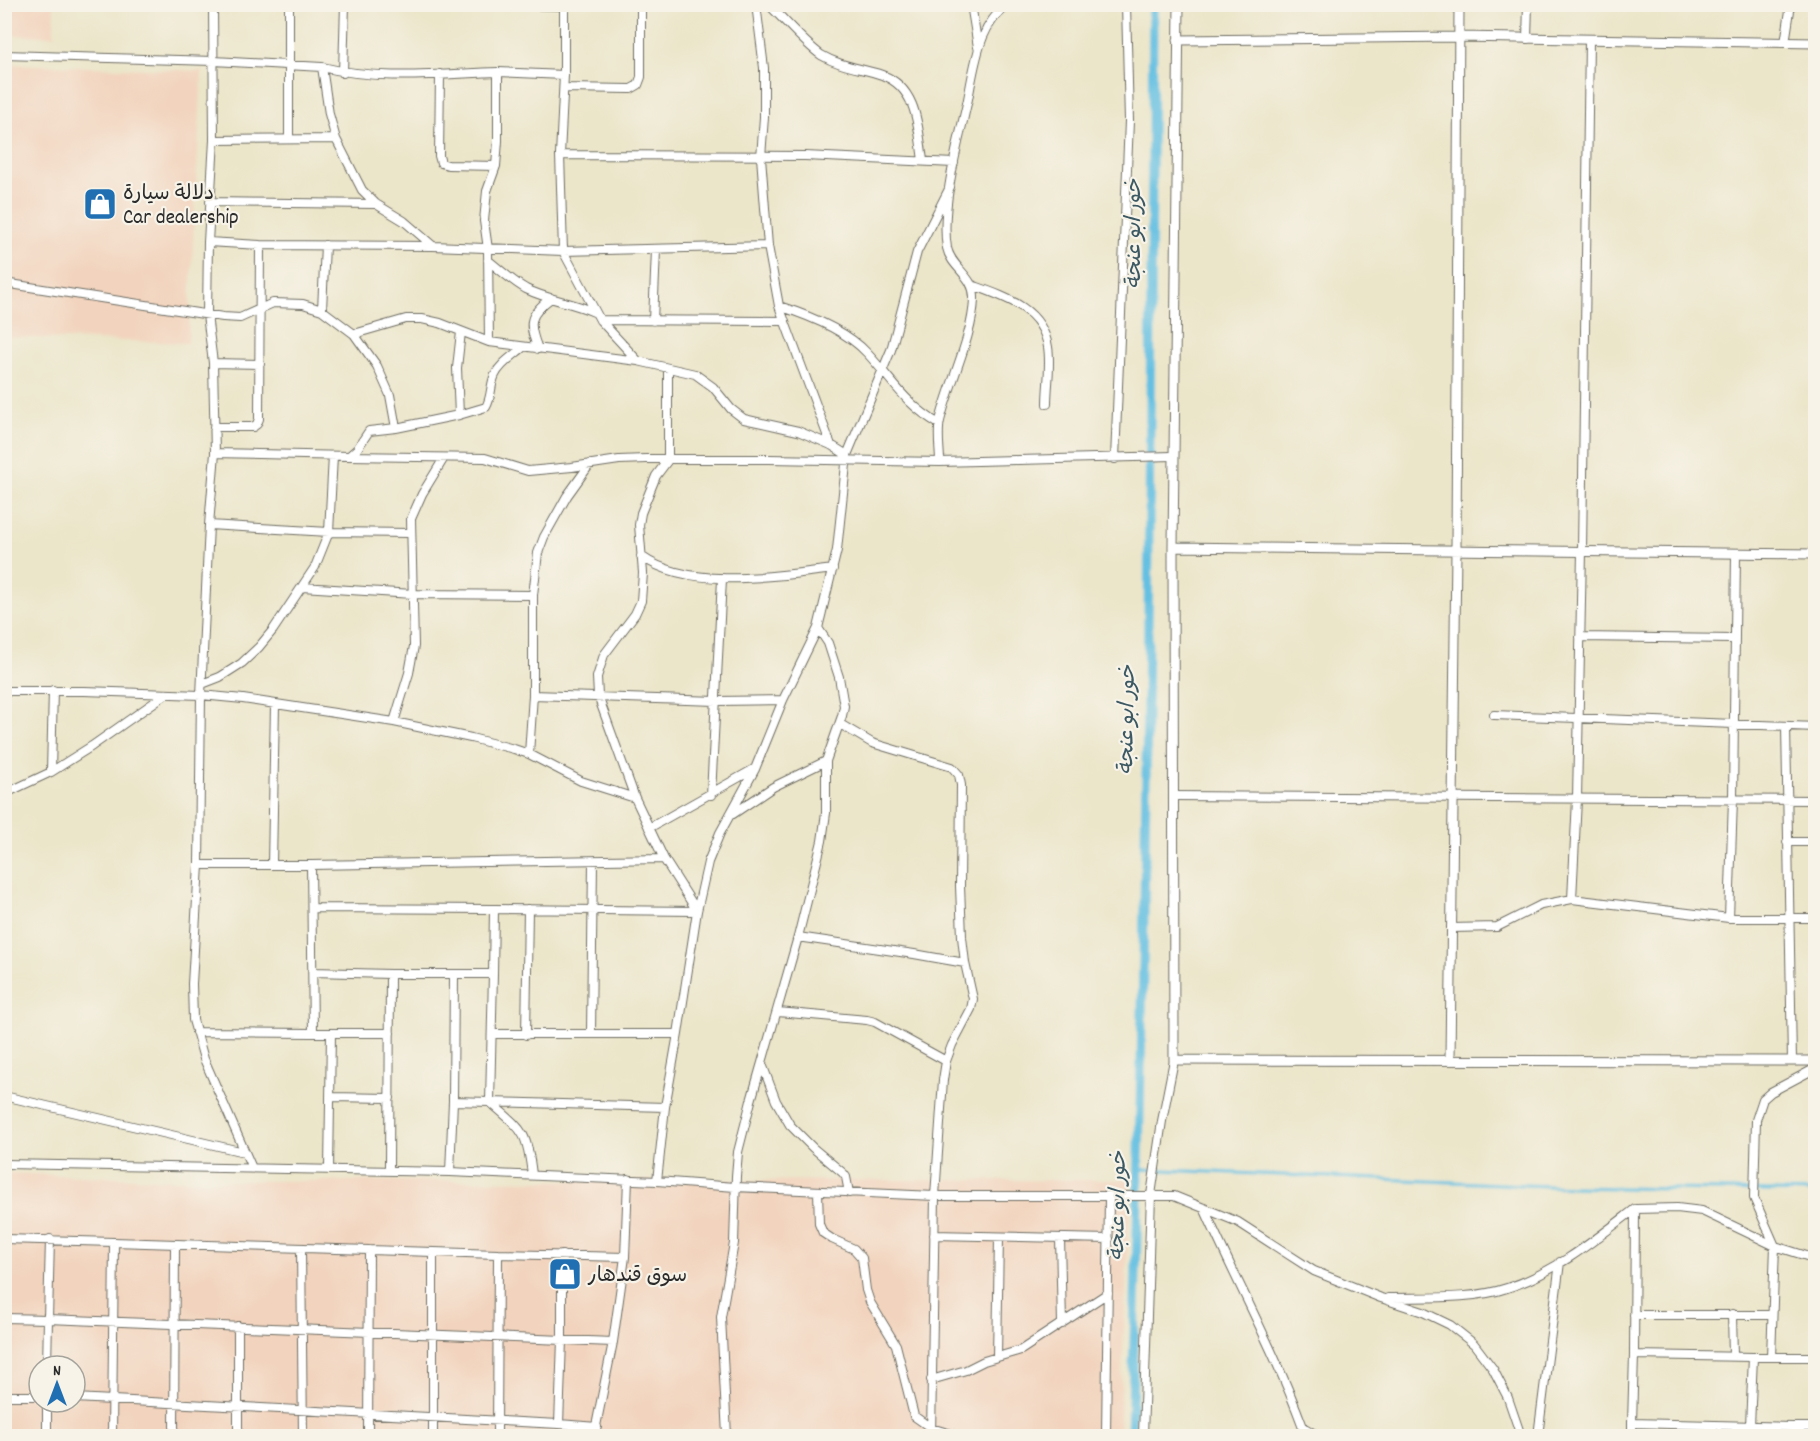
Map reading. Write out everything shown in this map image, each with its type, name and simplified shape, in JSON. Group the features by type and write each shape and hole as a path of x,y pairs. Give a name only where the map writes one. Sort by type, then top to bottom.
{"street":[{"path":"213,4 214,140 208,242 207,315 213,363 215,453 209,525 201,695 200,865 191,1002 204,1059 252,1168"},
{"path":"289,4 289,138"},
{"path":"344,73 345,4"},
{"path":"476,4 564,5 564,88 560,155 563,251 594,312 638,361"},
{"path":"564,88 631,88 638,85 641,77 641,4"},
{"path":"756,4 764,68 761,157 768,246 779,306 831,445"},
{"path":"768,4 821,54 846,67 884,75 903,88 913,103 923,160"},
{"path":"971,4 978,52"},
{"path":"940,462 939,424 973,312 974,297 972,285 952,260 947,248 950,187 982,38 993,18 1006,4"},
{"path":"1115,459 1129,121 1126,4"},
{"path":"1143,1437 1148,1195 1174,1060 1173,456 1179,4"},
{"path":"1450,1060 1459,4"},
{"path":"1527,39 1528,4"},
{"path":"1785,43 1791,4"},
{"path":"1178,40 1458,38 1815,43"},
{"path":"1572,899 1579,717 1589,40"},
{"path":"4,55 214,61 322,68 344,73 371,75 498,72 564,75"},
{"path":"322,68 329,114 336,139 362,190 376,204 404,221 433,246"},
{"path":"489,342 488,249 484,221 487,191 495,166 498,141 498,72"},
{"path":"440,74 439,156 441,163 495,166"},
{"path":"214,140 336,139"},
{"path":"560,155 806,156 954,163"},
{"path":"657,1181 664,1107 697,911 708,862 755,769 783,700 818,628 840,533 846,458 891,350 917,252 950,187"},
{"path":"210,202 376,204"},
{"path":"208,242 563,251 768,246"},
{"path":"214,427 253,427 259,419 260,245"},
{"path":"322,310 325,245"},
{"path":"653,321 656,250"},
{"path":"488,260 515,283 529,290 579,305 594,312"},
{"path":"4,283 207,315 240,318 273,303 303,304 322,310 354,334 377,366 390,394 396,428"},
{"path":"972,285 1006,297 1032,314 1043,329 1049,348 1047,404"},
{"path":"538,349 532,333 532,318 537,308 551,298"},
{"path":"779,306 808,316 832,328 866,352 901,394 939,424"},
{"path":"354,334 406,319 422,319 489,342 638,361 695,374 706,380 731,409 744,419 798,431 831,445 846,458"},
{"path":"600,320 784,321"},
{"path":"459,415 457,368 461,332"},
{"path":"349,456 373,429 396,428 486,407 498,369 522,348"},
{"path":"213,363 260,364"},
{"path":"668,368 668,460 656,476 644,503 639,525 643,573 641,601 635,614 604,655 597,677 598,696 635,798 664,859 697,911"},
{"path":"215,453 485,458 528,471 619,460 846,458 940,462 1173,456"},
{"path":"202,684 220,677 250,655 273,630 315,567 329,532 333,456"},
{"path":"394,722 412,657 415,629 411,519 431,478 444,458"},
{"path":"529,754 533,695 533,596 536,562 544,537 567,496 590,464"},
{"path":"209,525 329,532 410,533"},
{"path":"1173,547 1815,554"},
{"path":"1729,918 1736,553"},
{"path":"641,556 653,565 669,570 722,579 833,569"},
{"path":"711,795 722,579"},
{"path":"302,587 413,594 533,596"},
{"path":"727,1437 721,1317 734,1243 738,1152 778,1012 822,842 826,813 826,761 844,706 839,677 828,643 818,628"},
{"path":"1580,637 1734,639"},
{"path":"4,691 53,690 201,695 243,699 394,722 471,738 529,754 581,781 635,798"},
{"path":"51,772 53,690"},
{"path":"4,795 51,772 166,694"},
{"path":"533,695 783,700"},
{"path":"272,865 274,704"},
{"path":"1494,715 1786,726 1815,726 1815,717"},
{"path":"840,724 872,743 917,758 942,762 956,770 961,785 960,886 965,963 973,999 971,1009 946,1061 935,1196 931,1432"},
{"path":"1786,726 1792,1061"},
{"path":"729,817 773,787 826,761"},
{"path":"649,828 755,769"},
{"path":"1173,796 1815,800"},
{"path":"1787,842 1815,842"},
{"path":"200,865 664,859"},
{"path":"591,1034 593,861"},
{"path":"311,865 313,1032"},
{"path":"1451,928 1497,927 1540,905 1572,899 1729,918 1815,918"},
{"path":"312,908 697,911"},
{"path":"494,909 490,1102 523,1132 529,1147 532,1175"},
{"path":"526,1035 528,909"},
{"path":"798,937 965,963"},
{"path":"313,972 493,974"},
{"path":"389,1171 390,974"},
{"path":"450,1172 454,974"},
{"path":"778,1012 875,1022 946,1061"},
{"path":"196,1032 390,1033"},
{"path":"329,1170 331,1033"},
{"path":"492,1034 678,1034"},
{"path":"1174,1060 1815,1061"},
{"path":"762,1064 784,1116 813,1148 843,1173 849,1193"},
{"path":"1771,1357 1775,1246 1754,1198 1756,1120 1763,1099 1771,1092 1815,1068"},
{"path":"4,1096 244,1152"},
{"path":"330,1097 390,1098"},
{"path":"453,1101 664,1107"},
{"path":"4,1164 450,1172 628,1179 735,1187 935,1196 1174,1196 1238,1222 1314,1271 1436,1317 1456,1329 1474,1344 1502,1384 1521,1437"},
{"path":"594,1437 613,1342 625,1257 628,1179"},
{"path":"818,1191 819,1224 823,1233 854,1249 862,1258 866,1290 870,1302 896,1345 914,1416 931,1432 958,1437"},
{"path":"1106,1437 1109,1196"},
{"path":"1204,1208 1231,1269 1275,1355 1304,1427 1305,1437"},
{"path":"1381,1298 1484,1294 1507,1288 1560,1262 1593,1242 1635,1209 1677,1208 1702,1211 1775,1246 1815,1259"},
{"path":"1632,1437 1635,1209"},
{"path":"934,1235 1109,1239"},
{"path":"997,1357 999,1237"},
{"path":"1060,1238 1062,1324"},
{"path":"4,1239 625,1257"},
{"path":"47,1354 50,1239"},
{"path":"112,1437 114,1242"},
{"path":"174,1437 175,1244"},
{"path":"301,1248 303,1437"},
{"path":"368,1437 369,1250"},
{"path":"433,1252 433,1437"},
{"path":"497,1437 498,1254"},
{"path":"559,1424 562,1255"},
{"path":"1538,1437 1560,1262"},
{"path":"931,1380 1028,1347 1108,1293"},
{"path":"1732,1314 1732,1356"},
{"path":"1634,1316 1771,1315"},
{"path":"4,1318 613,1342"},
{"path":"237,1326 238,1437"},
{"path":"1634,1356 1815,1358"},
{"path":"1750,1426 1753,1357"},
{"path":"4,1396 27,1396"},
{"path":"87,1399 497,1419 597,1427"},
{"path":"47,1414 47,1437"},
{"path":"1632,1423 1815,1427"},
{"path":"1731,1426 1731,1437"},
{"path":"1304,1427 1317,1437"},
{"path":"1791,1437 1792,1427"}],"shaded area":[{"path":"5,4 54,5 54,36 5,35"},
{"name":"دلالة سيارة Car dealership","path":"5,64 202,71 188,343 5,337"},
{"name":"سوق قندهار","path":"5,1173 206,1181 1131,1180 1119,1436 5,1436"}],"waterway":[{"name":"خور ابو عنجة","path":"1131,1436 1144,899 1153,4"},
{"path":"1138,1169 1573,1187 1816,1192"}],"place":[{"name":"دلالة سيارة Car dealership","path":"100,204"},
{"name":"سوق قندهار","path":"565,1274"}]}
